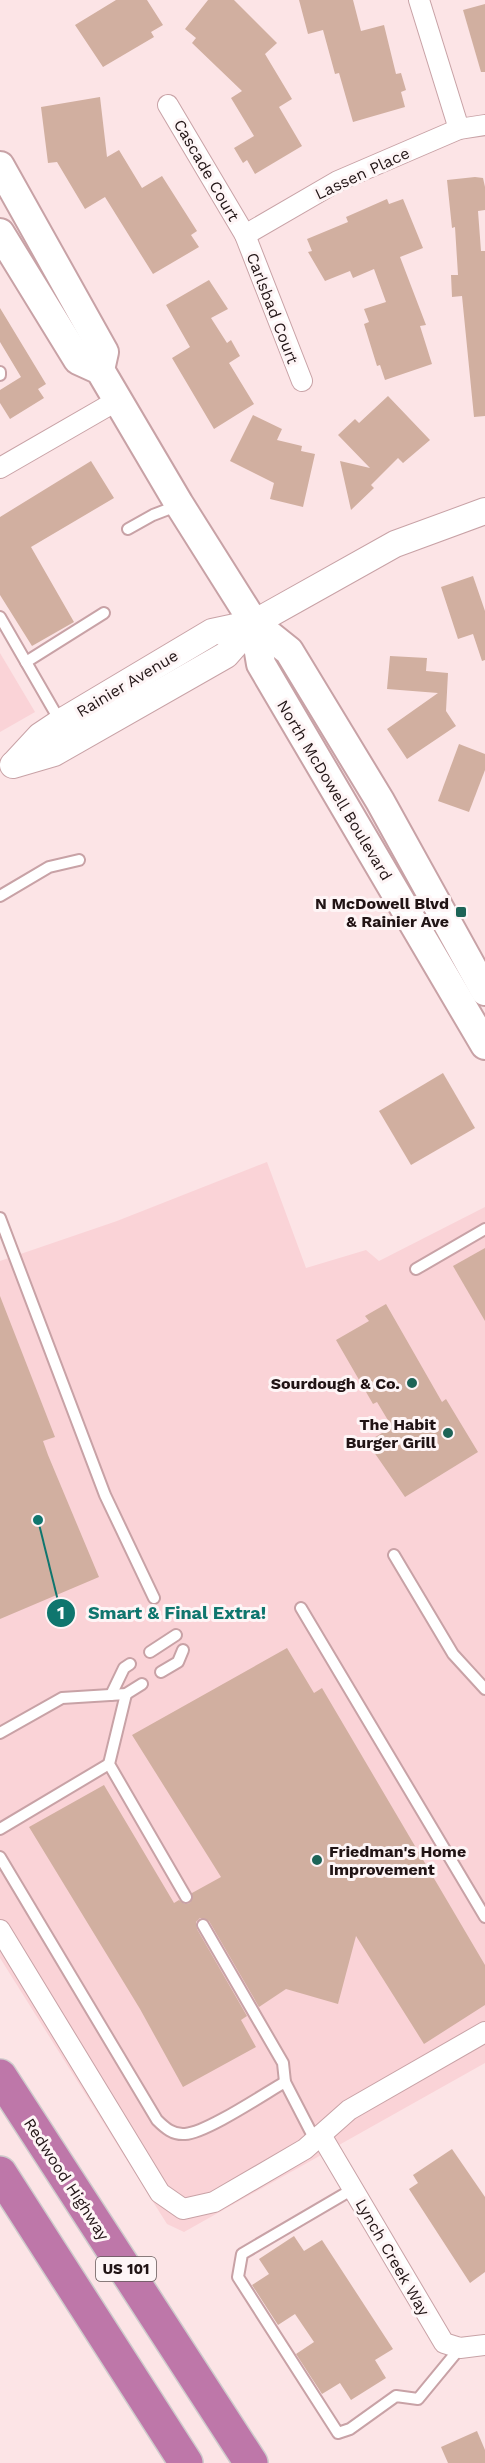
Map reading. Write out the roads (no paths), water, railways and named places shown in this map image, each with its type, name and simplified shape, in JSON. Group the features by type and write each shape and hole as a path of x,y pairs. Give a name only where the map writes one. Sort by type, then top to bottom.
{"highway":[{"name":"Redwood Highway","path":"0,2076 251,2463"},
{"name":"US 101","path":"0,2173 186,2463"}],"main road":[{"name":"North McDowell Boulevard","path":"0,166 104,352 100,370"},
{"name":"North McDowell Boulevard","path":"0,233 78,360 100,370 179,504 254,623 289,651 380,801 485,991"},
{"name":"North McDowell Boulevard","path":"254,623 261,664 485,1045"}],"street":[{"path":"419,0 459,129"},
{"name":"Cascade Court","path":"168,105 245,235"},
{"name":"Lassen Place","path":"245,235 339,181 459,129 485,125"},
{"name":"Carlsbad Court","path":"245,235 302,381"},
{"path":"0,468 118,400"},
{"name":"Rainier Avenue","path":"6,769 40,736 67,732 213,632 254,623 395,544 485,511"},
{"path":"0,1930 160,2193 183,2209 214,2202 305,2149 349,2110 485,2032"},
{"name":"Lynch Creek Way","path":"318,2138 353,2189 444,2343 460,2348"},
{"path":"460,2348 485,2345"}],"lane":[{"path":"128,529 153,514 179,504"},
{"path":"26,662 104,613"},
{"path":"0,617 67,732"},
{"path":"0,896 49,867 79,860"},
{"path":"0,1218 105,1495 154,1598"},
{"path":"416,1269 485,1228"},
{"path":"394,1554 453,1654 485,1689"},
{"path":"301,1608 485,1917"},
{"path":"150,1652 176,1635"},
{"path":"161,1672 178,1662 183,1650"},
{"path":"111,1695 124,1668 130,1664"},
{"path":"0,1733 62,1698 126,1694 142,1684"},
{"path":"126,1694 109,1764 186,1897"},
{"path":"0,1828 109,1764"},
{"path":"0,1857 157,2120 166,2129 177,2134 196,2132 285,2082"},
{"path":"203,1925 284,2063 285,2082 300,2115 318,2138"},
{"path":"353,2189 242,2254 238,2277 338,2433 350,2428 396,2396 418,2399 460,2348"}],"place":[{"name":"N McDowell Blvd & Rainier Ave","path":"461,912"},
{"name":"Sourdough & Co.","path":"412,1383"},
{"name":"The Habit Burger Grill","path":"448,1433"},
{"name":"Smart & Final Extra!","path":"38,1520"},
{"name":"Friedman's Home Improvement","path":"317,1860"}]}
